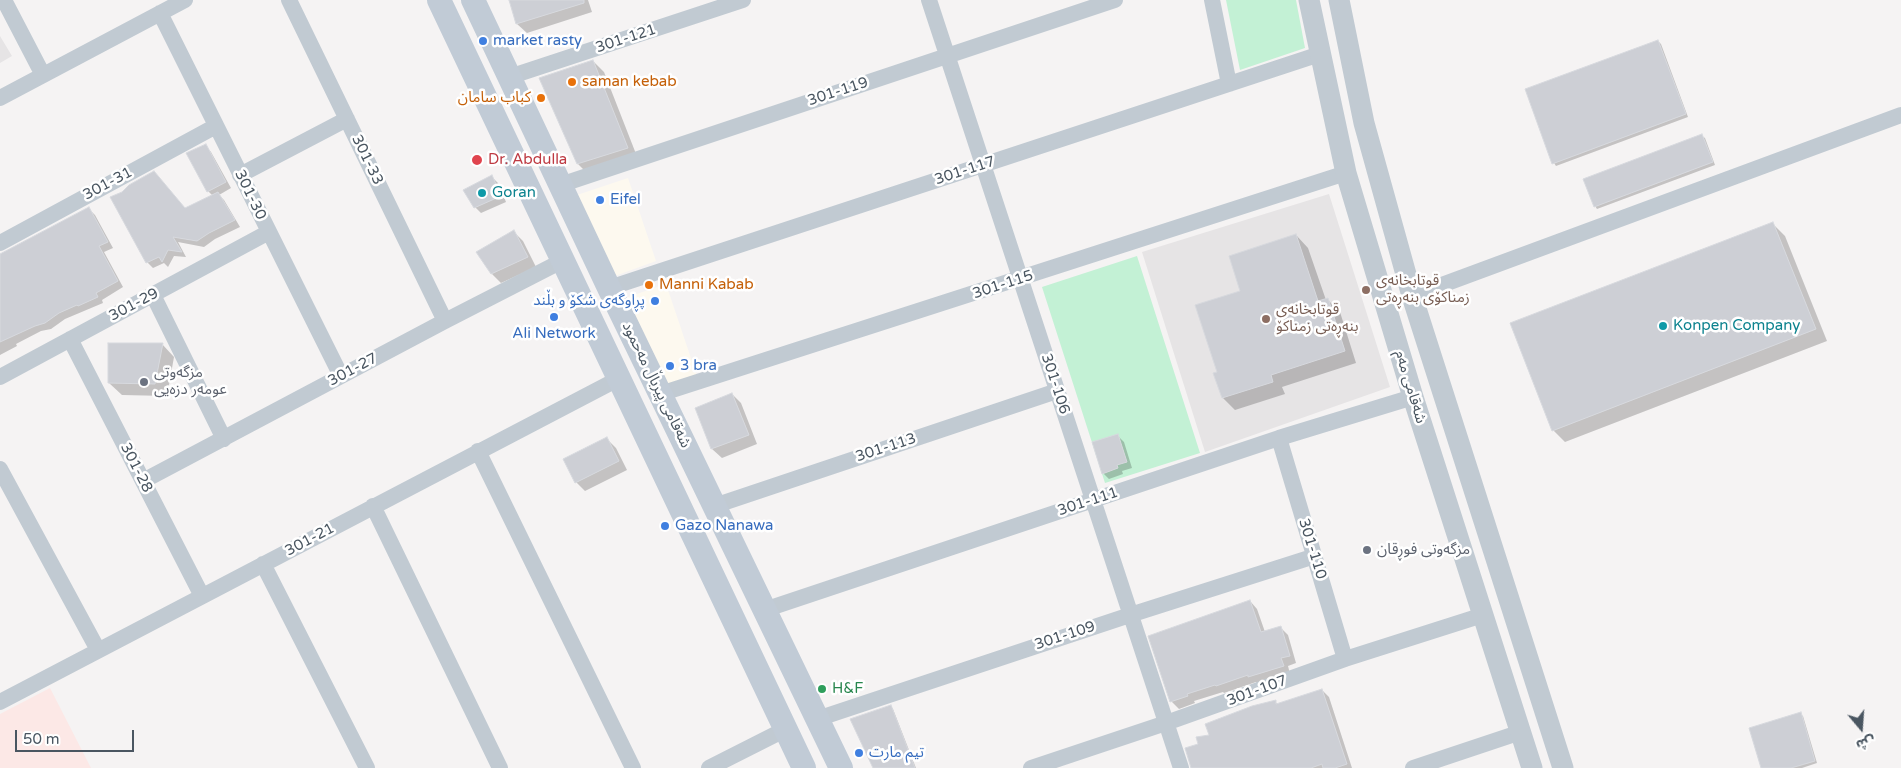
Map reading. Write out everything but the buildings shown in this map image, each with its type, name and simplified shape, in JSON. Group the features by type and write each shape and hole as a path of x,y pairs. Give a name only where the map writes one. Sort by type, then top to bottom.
{"main road":[{"name":"شەقامی پیرباڵ مەحمود","path":"439,0 804,768"},
{"name":"شەقامی پیرباڵ مەحمود","path":"473,0 609,288 841,768"},
{"path":"464,51 491,38"}],"street":[{"path":"4,0 43,75"},
{"path":"0,98 185,0"},
{"name":"301-33","path":"289,0 445,321"},
{"name":"301-121","path":"509,77 744,0"},
{"name":"301-106","path":"929,0 1180,768"},
{"name":"301-119","path":"560,185 1115,0"},
{"path":"1212,0 1229,84"},
{"name":"شەقامی مەم","path":"1309,0 1346,173 1413,397 1532,768"},
{"name":"شەقامی مەم","path":"1339,0 1366,131 1412,296 1562,768"},
{"name":"301-30","path":"160,13 341,376"},
{"name":"301-117","path":"609,288 1320,54"},
{"path":"1412,296 1901,115"},
{"path":"240,175 347,119"},
{"name":"301-31","path":"0,243 216,126"},
{"name":"301-115","path":"660,394 1346,173"},
{"name":"301-29","path":"0,377 269,232"},
{"name":"301-27","path":"143,481 564,260"},
{"path":"153,295 224,439"},
{"name":"301-28","path":"70,340 202,596"},
{"name":"301-21","path":"0,702 620,378"},
{"name":"301-113","path":"714,506 1057,391"},
{"name":"301-111","path":"764,610 1280,438 1413,397"},
{"name":"301-110","path":"1280,438 1346,659"},
{"path":"478,451 633,768"},
{"path":"0,469 98,650"},
{"path":"373,506 500,768"},
{"name":"301-109","path":"817,719 1130,614 1314,556"},
{"path":"263,564 367,768"},
{"name":"301-107","path":"1031,768 1166,723 1346,659 1483,615"},
{"path":"709,768 786,729"},
{"path":"1413,768 1521,732"}],"shaded area":[{"path":"0,36 12,56 0,63"},
{"path":"628,178 656,261 615,276 577,195"},
{"name":"قوتابخانەی بنەڕەتی زمناکۆ","path":"1329,194 1390,387 1205,452 1142,252"},
{"path":"666,284 697,376 659,389 622,299"},
{"path":"50,688 91,768 0,768 0,714"}],"green space":[{"path":"1226,0 1296,0 1305,48 1240,70"},
{"path":"1137,256 1200,453 1105,483 1042,287"}],"place":[{"name":"market rasty","path":"483,41"},
{"name":"saman kebab","path":"572,82"},
{"name":"کباب سامان","path":"541,98"},
{"name":"Dr. Abdulla","path":"477,160"},
{"name":"Goran","path":"482,193"},
{"name":"Eifel","path":"600,200"},
{"name":"Manni Kabab","path":"649,285"},
{"name":"قوتابخانەی زمناكۆی بنەڕەتی","path":"1366,290"},
{"name":"پڕاوگەی شکۆ و بڵند","path":"655,301"},
{"name":"Ali Network","path":"554,317"},
{"name":"قوتابخانەی بنەڕەتی زمناکۆ","path":"1266,319"},
{"name":"Konpen Company","path":"1663,326"},
{"name":"3 bra","path":"670,366"},
{"name":"مزگەوتی عومەر دزەیی","path":"144,382"},
{"name":"Gazo Nanawa","path":"665,526"},
{"name":"مزگەوتی فوڕقان","path":"1367,550"},
{"name":"H&F","path":"822,689"},
{"name":"تیم مارت","path":"859,753"}]}
